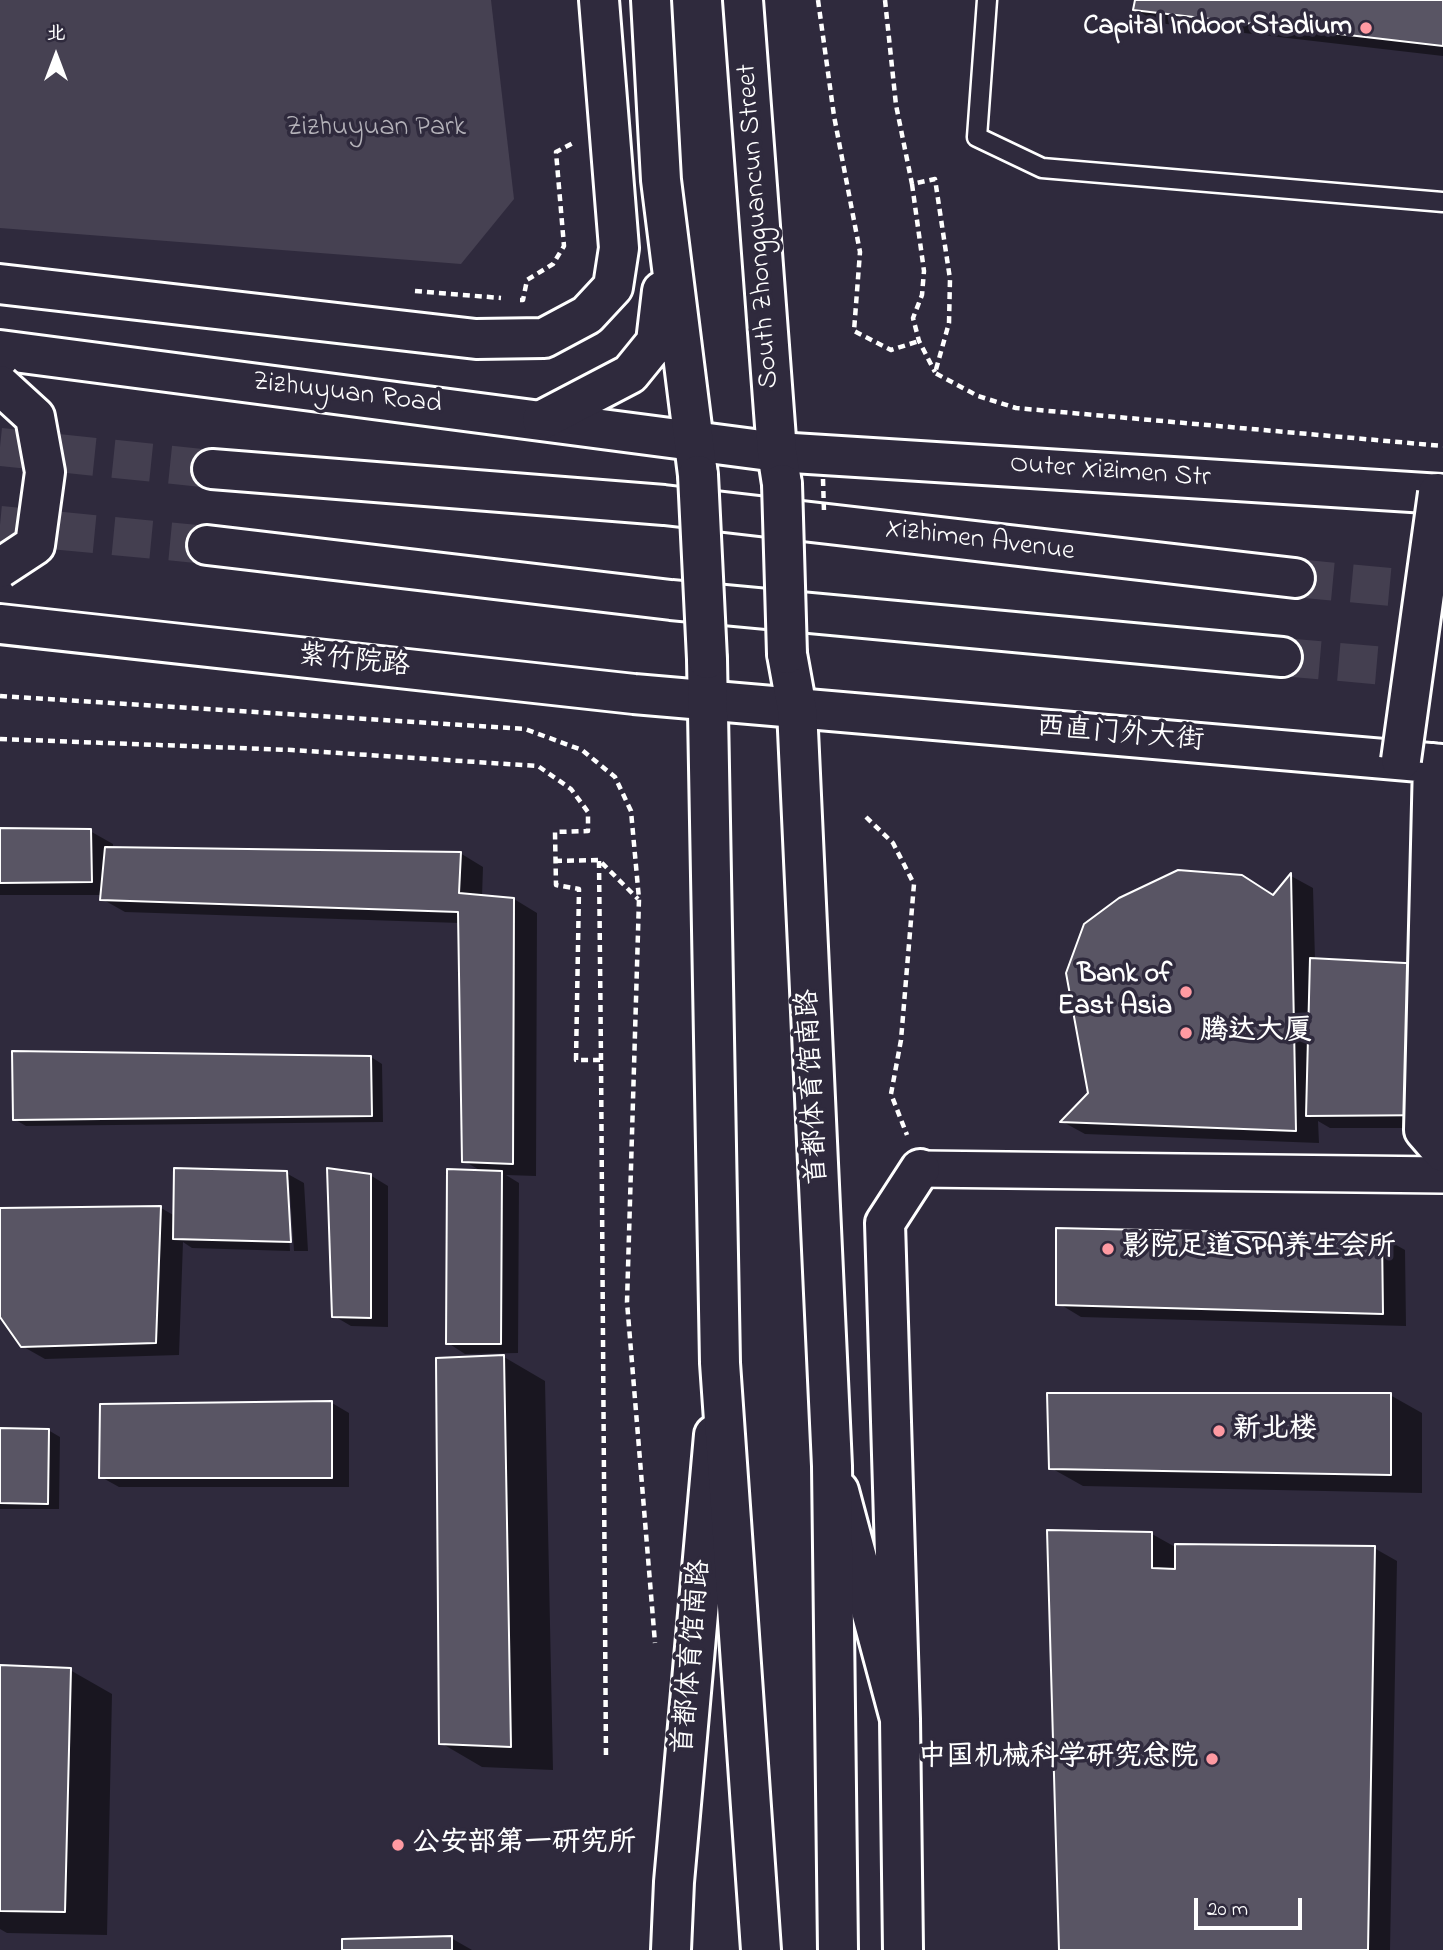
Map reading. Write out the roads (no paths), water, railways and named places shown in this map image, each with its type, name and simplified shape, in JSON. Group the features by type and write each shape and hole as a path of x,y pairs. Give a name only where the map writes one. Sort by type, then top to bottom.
{"main road":[{"path":"0,284 476,339 544,338 587,315 613,287 619,248 599,0"},
{"path":"542,420 630,374 656,342 662,292 661,180 650,0"},
{"name":"South Zhongguancun Street","path":"743,0 779,468 788,654"},
{"path":"661,180 696,459"},
{"name":"Zizhuyuan Road","path":"0,351 542,420 696,459"},
{"path":"0,385 35,417 45,472 35,545 0,568"},
{"name":"Outer Xizimen Str","path":"696,459 779,468 1440,494"},
{"name":"首都体育馆南路","path":"696,459 707,659 720,1363 761,1950"},
{"name":"Xizhimen Avenue","path":"212,469 664,505 1295,578"},
{"path":"1440,494 1425,763 1424,1130 1443,1152"},
{"path":"207,545 671,600 1282,657"},
{"name":"紫竹院路","path":"0,624 620,693 797,709"},
{"name":"首都体育馆南路","path":"788,654 797,709 832,1466 838,1950"},
{"name":"西直门外大街","path":"797,709 1425,763"},
{"path":"900,1719 885,1223 920,1169"},
{"name":"首都体育馆南路","path":"671,1950 674,1882 720,1363"},
{"name":"首都体育馆南路","path":"832,1466 900,1719 903,1950"}],"street":[{"path":"920,1169 1443,1175"}],"lane":[{"path":"988,0 977,137 1041,169 1443,202"}],"tunnel":[{"path":"0,447 212,469"},
{"path":"0,525 207,545"},
{"path":"1295,578 1443,592"},
{"path":"1282,657 1443,671"}],"place":[{"name":"Capital Indoor Stadium","path":"1366,28"},
{"name":"Bank of East Asia","path":"1186,992"},
{"name":"腾达大厦","path":"1186,1033"},
{"name":"影院足道SPA养生会所","path":"1108,1249"},
{"name":"新北楼","path":"1219,1431"},
{"name":"中国机械科学研究总院","path":"1212,1759"},
{"name":"公安部第一研究所","path":"398,1845"}],"park label":[{"name":"Zizhuyuan Park","path":"376,129"}]}
